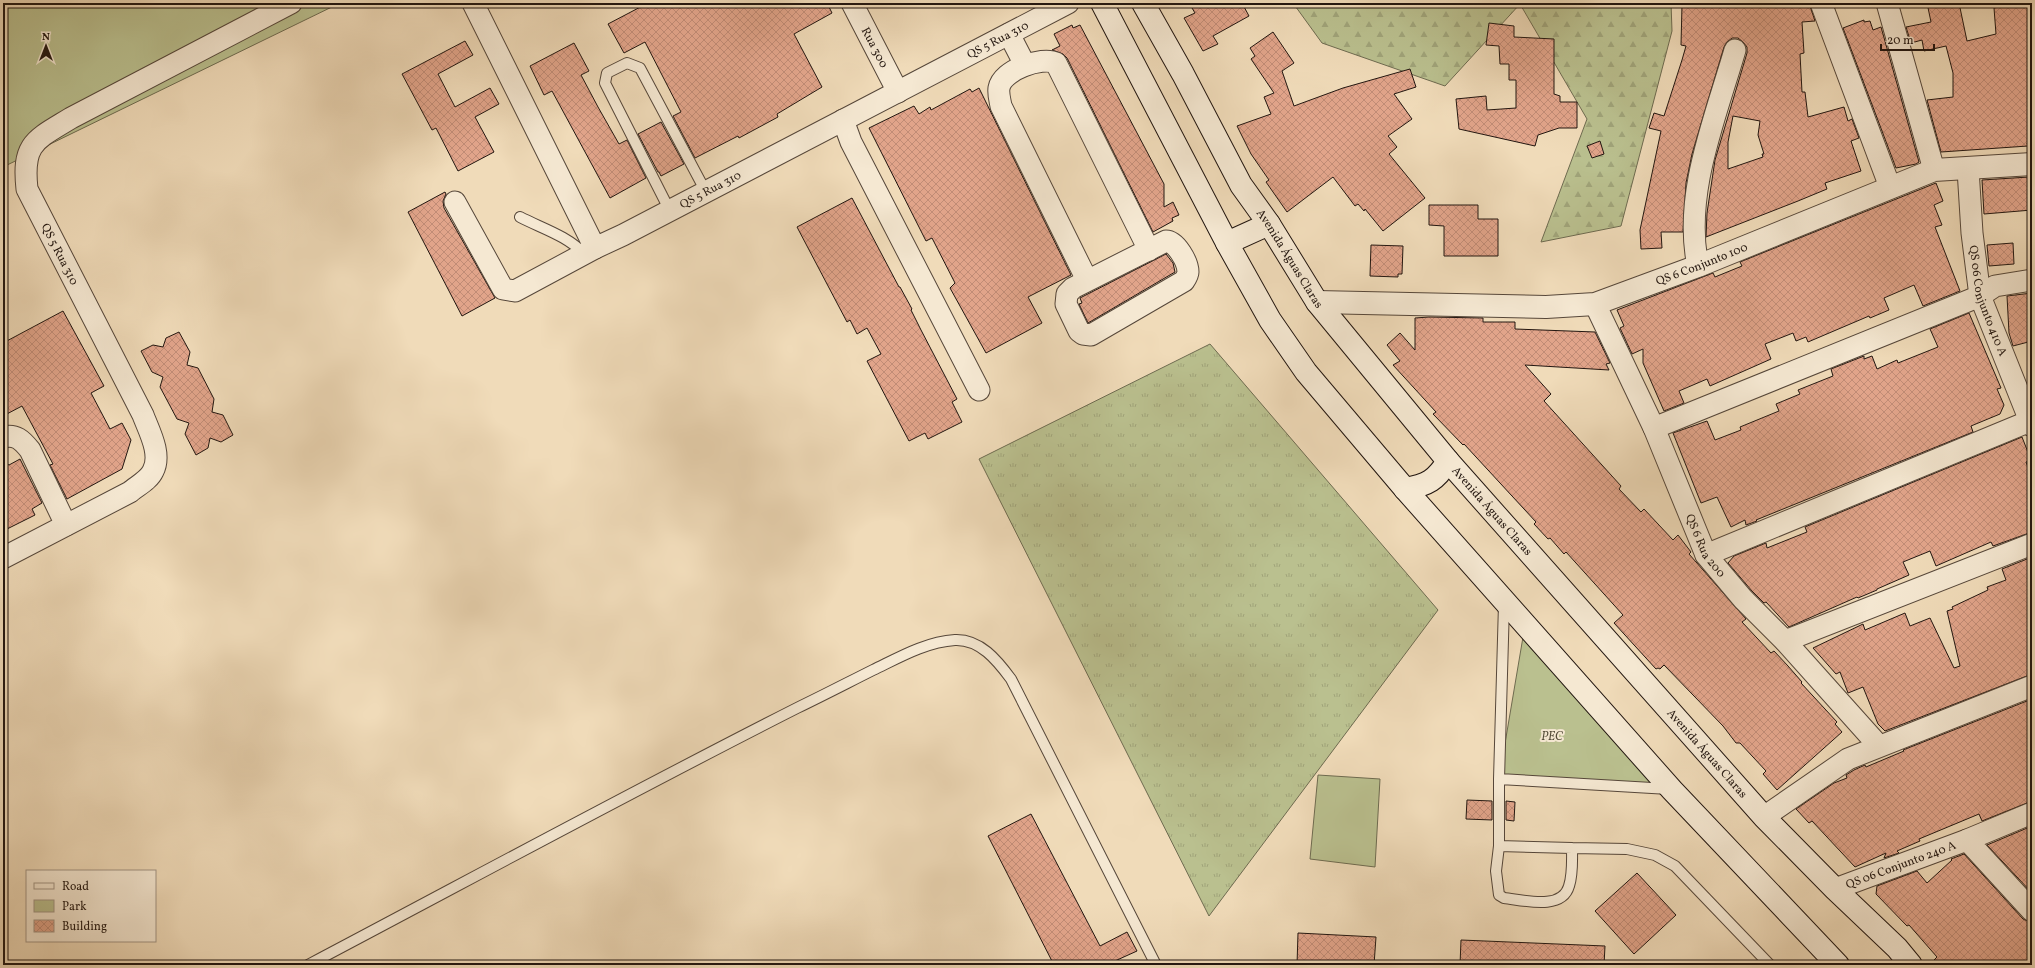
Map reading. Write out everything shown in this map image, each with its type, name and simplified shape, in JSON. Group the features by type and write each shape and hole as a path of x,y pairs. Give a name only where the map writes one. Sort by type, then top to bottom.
{"main road":[{"path":"1102,3 1227,243 1270,320 1306,372 1405,488 1672,790 1838,965"},
{"name":"Avenida Águas Claras","path":"1143,3 1183,74 1241,185 1268,224 1317,302 1448,461 1764,817 1835,889 1894,956 1912,965"},
{"name":"QS 6 Conjunto 100","path":"1317,302 1546,307 1595,304 1698,266 1934,170 2032,164"},
{"path":"1227,243 1268,224"},
{"path":"1337,326 1359,303"},
{"path":"1405,488 1421,486 1430,482 1441,472 1448,461"}],"street":[{"name":"QS 5 Rua 310","path":"3,558 130,492 153,472 156,456 153,441 143,415 27,189 25,170 31,147 37,138 72,118 291,3"},
{"path":"473,3 589,251"},
{"name":"Rua 300","path":"852,3 898,92"},
{"name":"QS 5 Rua 310","path":"455,202 503,289 514,291 1068,3"},
{"path":"1821,3 1890,187"},
{"path":"1887,3 1934,170"},
{"path":"1002,38 1018,69"},
{"path":"1698,266 1694,246 1698,178 1735,50"},
{"path":"1087,280 1001,106 999,89 1001,83 1018,69 1049,60 1056,63 1149,250"},
{"path":"843,120 851,142 979,390"},
{"name":"QS 06 Conjunto 410 A","path":"1968,169 1972,233 1980,296 2031,424"},
{"path":"1166,241 1173,243 1188,267 1187,276 1184,281 1091,335 1086,335 1079,331 1066,304 1066,299 1073,288 1087,280 1166,241"},
{"path":"1654,428 1980,296 1995,286 2032,280"},
{"name":"QS 6 Rua 200","path":"1595,304 1654,428 1706,554 1743,599 1784,641 1879,746"},
{"path":"1706,554 2031,424"},
{"path":"3,437 12,436 22,439 30,450 66,525"},
{"path":"1784,641 2032,544"},
{"path":"1764,817 1848,759 2032,686"},
{"name":"QS 06 Conjunto 240 A","path":"1835,889 1967,840 2032,813"},
{"path":"1967,840 2032,911"}],"lane":[{"path":"670,210 605,83 607,73 627,63 640,68 706,192"},
{"path":"520,217 578,247 589,251"},
{"path":"1504,601 1499,779 1499,846 1496,871 1499,895 1504,898 1546,902 1561,898 1569,887 1572,848"},
{"path":"308,965 753,730 910,652 938,643 955,640 969,641 983,648 996,659 1011,679 1156,965"},
{"path":"1499,779 1672,790"},
{"path":"1499,846 1627,849 1654,855 1675,866 1770,965"}],"green space":[{"path":"3,3 340,3 3,167"},
{"path":"1293,3 1671,3 1672,31 1621,226 1541,242 1587,119 1520,4 1445,86 1322,43"},
{"path":"1210,344 1438,610 1209,916 979,459"},
{"name":"PEC","path":"1523,637 1657,788 1499,779"},
{"path":"1318,775 1380,779 1375,867 1310,859"}],"building":[{"path":"648,3 827,3 832,13 794,34 822,87 777,114 778,117 739,138 738,136 695,158 673,116 681,112 645,42 624,53 608,24"},
{"path":"1189,3 1242,3 1249,16 1213,36 1218,44 1203,51 1184,18 1195,13"},
{"path":"1726,3 1809,3 1815,21 1802,22 1804,53 1800,54 1802,92 1805,92 1808,117 1844,107 1848,121 1852,119 1859,138 1851,141 1861,171 1825,183 1827,189 1706,237 1707,213 1715,160 1747,53 1747,47 1743,42 1738,38 1732,38 1724,47 1692,154 1686,183 1683,232 1661,232 1662,248 1641,249 1640,230 1661,131 1649,128 1654,113 1664,116 1686,46 1681,45 1682,5 1727,6","holes":["1733,116 1760,121 1758,135 1764,154 1762,154 1763,157 1728,169 1728,142"]},
{"path":"1927,3 1959,3 1967,41 1996,34 1994,8 2021,3 2032,3 2032,143 2027,143 2028,146 1941,152 1927,100 1953,97 1953,73 1946,46 1924,51 1922,40 1911,43 1906,27 1931,22"},
{"path":"1864,20 1864,22 1870,21 1873,30 1881,27 1919,162 1916,164 1896,168 1843,28"},
{"path":"1489,23 1514,26 1514,37 1554,39 1554,94 1560,96 1560,102 1577,102 1577,128 1559,128 1538,135 1535,146 1459,129 1456,99 1486,96 1487,110 1516,108 1516,80 1509,80 1509,64 1500,64 1499,46 1486,45"},
{"path":"1072,25 1073,28 1080,25 1164,184 1164,207 1173,202 1179,215 1172,218 1173,221 1153,232 1067,58 1063,54 1052,50 1060,46 1054,34"},
{"path":"1273,32 1294,63 1282,71 1294,106 1343,88 1410,69 1416,87 1394,94 1412,119 1388,136 1397,147 1389,154 1425,198 1383,231 1365,209 1364,211 1358,204 1355,206 1333,177 1287,212 1266,182 1269,180 1251,154 1237,126 1271,114 1264,97 1274,93 1251,59 1255,56 1250,48"},
{"path":"465,41 473,55 438,74 455,107 490,88 499,104 475,117 494,152 458,171 436,128 432,130 402,74"},
{"path":"574,43 589,71 581,75 598,107 619,144 627,140 646,178 610,198 552,91 544,95 530,66"},
{"path":"979,88 1071,275 1028,297 1042,323 986,353 950,288 955,283 932,238 926,241 869,128 914,106 919,114 930,107 931,110 970,89 972,92"},
{"path":"661,122 684,164 661,176 638,134"},
{"path":"1600,141 1604,154 1592,158 1587,146"},
{"path":"2029,177 2032,210 1984,214 1982,180"},
{"path":"1936,183 1943,201 1934,205 1942,225 1935,227 1960,291 1923,306 1914,285 1884,298 1889,310 1870,318 1869,316 1808,342 1806,337 1796,341 1793,333 1765,344 1771,359 1710,386 1707,379 1679,391 1684,403 1664,411 1643,363 1643,349 1632,354 1620,328 1624,326 1617,310 1713,273 1715,277 1742,266 1740,262"},
{"path":"445,192 446,194 443,201 444,208 495,298 462,316 408,212"},
{"path":"852,198 912,309 911,310 921,330 957,399 952,402 962,422 928,439 925,433 909,441 867,361 881,354 867,328 857,334 850,320 847,322 797,227"},
{"path":"1429,205 1478,205 1478,219 1498,219 1498,256 1444,256 1444,226 1429,225"},
{"path":"2013,243 2014,264 1989,266 1987,245"},
{"path":"1371,245 1403,246 1402,274 1398,274 1398,277 1370,276"},
{"path":"1166,254 1173,263 1175,272 1088,323 1079,304 1082,303 1080,298"},
{"path":"2032,293 2032,341 2013,346 2009,333 2007,296"},
{"path":"63,311 104,386 91,393 110,429 122,423 131,440 122,469 67,499 50,465 53,464 22,406 3,416 3,343"},
{"path":"1969,313 2001,388 1997,389 2004,405 2000,414 1971,426 1973,432 1746,525 1745,520 1731,527 1717,497 1701,503 1673,433 1707,421 1715,440 1741,430 1740,427 1779,411 1776,404 1800,394 1798,390 1833,376 1831,369 1864,356 1864,359 1872,356 1877,369 1897,360 1898,363 1938,347 1930,329"},
{"path":"1415,318 1483,318 1483,322 1515,322 1515,329 1595,332 1610,363 1606,364 1609,370 1525,365 1551,394 1544,401 1621,486 1619,489 1641,512 1644,509 1673,540 1678,535 1691,552 1689,554 1746,619 1742,622 1771,653 1774,651 1788,666 1802,682 1801,683 1837,722 1835,724 1842,732 1777,790 1763,774 1766,771 1740,743 1736,743 1723,726 1664,665 1660,669 1656,669 1614,623 1623,615 1566,552 1564,554 1550,538 1548,539 1534,524 1536,522 1464,444 1463,445 1433,414 1436,412 1393,365 1400,361 1387,345 1400,333 1415,350"},
{"path":"179,332 190,352 187,365 198,368 214,399 212,412 223,415 233,435 221,442 210,438 208,448 196,455 185,434 189,423 177,419 160,387 163,377 152,372 141,351 153,345 163,347 166,338"},
{"path":"2022,437 2031,460 2026,462 2032,478 2032,532 1993,546 1991,542 1936,566 1930,551 1903,562 1909,575 1789,627 1766,602 1764,603 1752,591 1728,563 1734,556 1766,543 1767,548 1807,532 1805,527"},
{"path":"20,459 42,503 32,509 35,515 3,531 3,462 9,465"},
{"path":"2032,557 2032,674 1885,731 1878,724 1863,687 1848,693 1840,672 1836,674 1813,648 1863,624 1865,630 1905,613 1910,626 1930,618 1954,668 1960,666 1947,611 1953,609 1952,607 1988,590 1987,587 2006,580 2002,569"},
{"path":"2032,699 2032,801 1982,821 1979,814 1919,839 1920,841 1897,851 1899,853 1884,858 1886,853 1855,867 1812,821 1809,823 1796,809 1834,783 1847,778 1846,775 1854,770 1865,765 1866,767 1904,751 1903,750"},
{"path":"1467,800 1492,801 1492,820 1466,819"},
{"path":"1506,801 1515,802 1514,821 1506,820"},
{"path":"1031,814 1100,946 1127,932 1137,951 1106,965 1054,965 988,836"},
{"path":"2032,826 2032,893 1987,845"},
{"path":"1964,854 2023,919 2032,923 2032,965 1929,965 1937,957 1909,925 1907,926 1876,894 1877,886 1917,871 1927,883 1952,860 1951,859"},
{"path":"1637,873 1676,915 1634,954 1595,911"},
{"path":"1298,933 1376,937 1374,965 1297,965"},
{"path":"1461,940 1605,946 1604,965 1460,965"}]}
